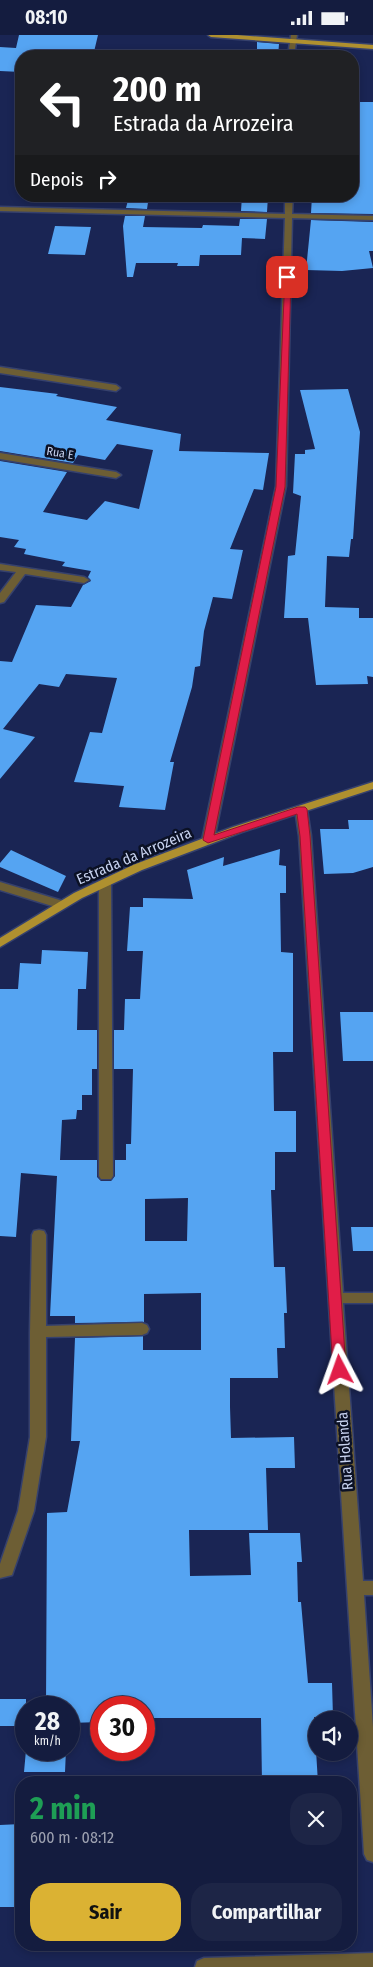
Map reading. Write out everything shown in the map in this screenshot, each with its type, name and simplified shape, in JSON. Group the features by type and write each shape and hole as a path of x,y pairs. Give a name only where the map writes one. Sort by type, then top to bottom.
{"main road":[{"path":"211,35 293,38 373,47"},
{"name":"Estrada da Arrozeira","path":"0,943 62,905 105,882 208,840 373,785"}],"street":[{"path":"208,840 281,487 289,202"},
{"path":"0,209 373,218"},
{"path":"0,370 116,388"},
{"name":"Rua E","path":"0,456 116,475"},
{"path":"0,567 84,581"},
{"path":"0,600 22,571"},
{"name":"Rua Holanda","path":"301,809 305,836 334,1298 373,1854"},
{"path":"105,882 106,1176"},
{"path":"0,886 62,905"},
{"path":"0,1571 6,1570 26,1511 37,1447 39,1235"},
{"path":"334,1298 373,1298"},
{"path":"37,1331 142,1329"},
{"path":"355,1588 373,1588"},
{"path":"204,1967 373,1962"}],"building":[{"path":"19,35 98,35 94,50 15,50 15,72 0,71 0,47 16,48"},
{"path":"257,42 279,44 278,50 257,50"},
{"path":"359,102 373,102 373,214 311,213 312,202 359,202"},
{"path":"128,202 148,202 147,209 126,208"},
{"path":"242,202 268,202 267,212 241,211"},
{"path":"125,216 145,216 143,227 202,228 203,225 239,226 240,219 267,219 265,239 242,238 241,255 200,255 199,266 177,266 178,263 136,263 133,277 127,277 123,226"},
{"path":"311,220 373,222 373,251 369,251 373,268 342,271 306,270"},
{"path":"55,226 91,227 85,255 48,254"},
{"path":"0,387 58,394 56,396 117,407 106,420 181,434 179,451 269,453 263,490 254,489 230,549 243,550 232,599 213,597 204,631 200,666 195,667 192,687 170,762 174,762 165,810 119,807 124,786 74,782 90,732 102,733 117,678 66,674 59,687 39,684 3,729 35,737 0,779 0,661 12,662 36,605 71,607 83,585 91,581 88,577 91,571 62,566 65,562 24,554 26,549 14,547 19,540 0,537 0,461 67,472 43,512 87,520 105,501 139,509 153,450 117,444 105,460 78,455 73,463 0,451"},
{"path":"348,389 360,432 353,539 351,539 349,557 327,556 325,607 359,608 359,618 373,618 373,677 367,676 368,684 316,685 308,618 284,618 288,556 295,555 301,496 293,493 295,454 305,454 305,450 315,449 300,390"},
{"path":"348,820 373,820 373,867 353,873 324,874 320,829 349,829"},
{"path":"280,849 279,865 286,866 286,893 280,893 281,952 293,953 293,1052 273,1052 274,1111 296,1111 296,1152 275,1152 275,1190 271,1190 274,1267 285,1267 287,1313 284,1313 285,1348 277,1348 278,1378 230,1378 230,1407 231,1438 294,1437 295,1468 266,1468 268,1530 189,1530 190,1576 251,1575 249,1533 300,1533 302,1562 297,1562 298,1602 301,1602 308,1683 332,1683 333,1711 308,1711 308,1761 317,1761 318,1776 262,1776 261,1718 155,1718 155,1696 90,1696 90,1722 80,1723 80,1696 46,1696 47,1513 67,1512 80,1441 71,1441 75,1338 143,1336 143,1350 201,1350 201,1293 144,1294 144,1322 75,1323 75,1316 50,1316 57,1176 21,1173 16,1237 0,1236 0,989 18,989 20,963 41,964 42,950 88,952 86,989 78,989 77,1030 97,1030 97,1069 92,1069 92,1095 82,1095 82,1110 77,1110 76,1119 62,1120 60,1160 97,1160 97,1177 101,1181 111,1181 115,1176 115,1160 126,1160 126,1144 131,1144 133,1069 114,1069 114,1030 124,1030 125,999 140,999 143,951 127,951 130,907 143,907 143,898 193,899 187,870 224,857 223,866","holes":["188,1198 187,1241 145,1241 145,1199"]},
{"path":"11,850 66,876 58,892 0,867 0,863"},
{"path":"340,1012 373,1012 373,1061 343,1061"},
{"path":"351,1227 373,1227 373,1251 353,1251"},
{"path":"0,1699 15,1699 15,1726 0,1726"},
{"path":"25,1761 66,1761 65,1772 24,1772"},
{"path":"15,1824 15,1907 0,1907 0,1825"}],"route":[{"path":"287,277 281,487 208,840 301,809 305,836 340,1370"}]}
